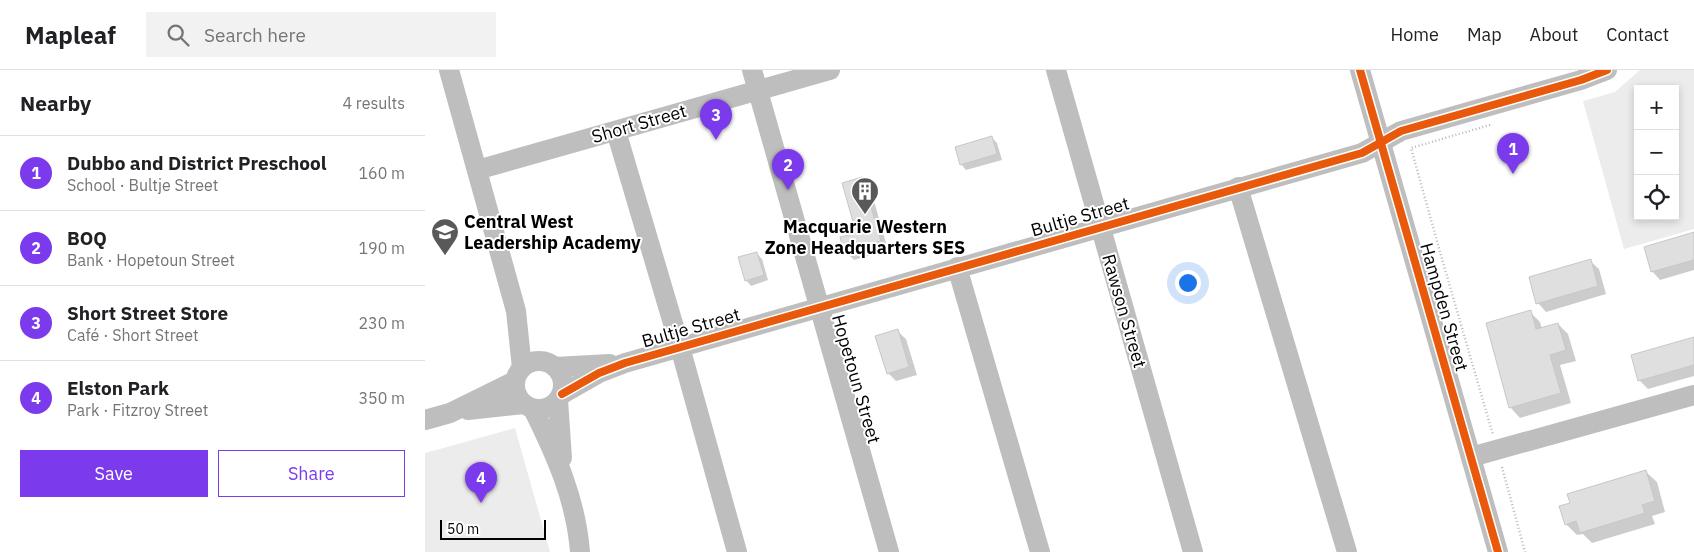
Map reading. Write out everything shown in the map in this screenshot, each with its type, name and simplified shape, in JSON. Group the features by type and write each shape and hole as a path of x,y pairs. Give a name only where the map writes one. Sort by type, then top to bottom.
{"street":[{"path":"449,70 516,311 519,375 516,394 529,406 563,473 578,528 579,552"},
{"name":"Hopetoun Street","path":"752,70 889,552"},
{"name":"Short Street","path":"477,170 830,70"},
{"name":"Rawson Street","path":"1056,70 1193,552"},
{"name":"Hampden Street","path":"1360,70 1499,552"},
{"name":"Bultje Street","path":"560,397 599,373 625,362 1362,153 1401,131 1581,80 1607,70"},
{"path":"615,131 680,347 737,552"},
{"path":"1238,188 1347,552"},
{"path":"957,267 1040,552"},
{"path":"516,311 550,365 559,372 563,382 560,397 563,473"},
{"path":"450,413 519,375 537,362 550,365"},
{"name":"Bultje Street","path":"550,365 625,362"},
{"path":"1471,457 1694,394"},
{"path":"425,420 450,413 529,406 547,408 560,397"},
{"path":"578,528 591,552"}],"path":[{"path":"1490,126 1411,148 1495,441"},
{"path":"1500,460 1525,552"}],"shaded area":[{"path":"1640,70 1694,70 1694,229 1624,249 1583,101 1615,92"},
{"path":"515,428 550,552 425,552 425,453"}],"building":[{"path":"992,136 997,154 960,165 955,147"},
{"name":"Macquarie Western Zone Headquarters SES","path":"862,177 881,241 844,252 840,237 853,234 850,226 854,225 842,183"},
{"path":"1694,232 1694,260 1651,272 1644,247"},
{"path":"757,252 764,275 745,281 738,257"},
{"path":"1591,259 1598,286 1536,304 1529,277"},
{"path":"1531,310 1536,329 1558,323 1566,350 1550,355 1561,393 1509,408 1486,323"},
{"path":"898,329 909,367 887,374 875,336"},
{"path":"1694,337 1694,365 1638,381 1631,355"},
{"path":"1646,470 1655,501 1642,505 1645,513 1580,533 1576,521 1565,525 1559,506 1570,503 1567,494"}],"cycle path":[{"path":"1360,70 1498,552"},
{"path":"562,394 599,373 625,363 1362,153 1401,131 1581,80 1607,70"}],"place":[{"name":"Short Street Store","path":"716,140"},
{"name":"Dubbo and District Preschool","path":"1513,174"},
{"name":"BOQ","path":"788,190"},
{"name":"Macquarie Western Zone Headquarters SES","path":"865,215"},
{"name":"Central West Leadership Academy","path":"445,256"},
{"name":"Elston Park","path":"481,503"}]}
